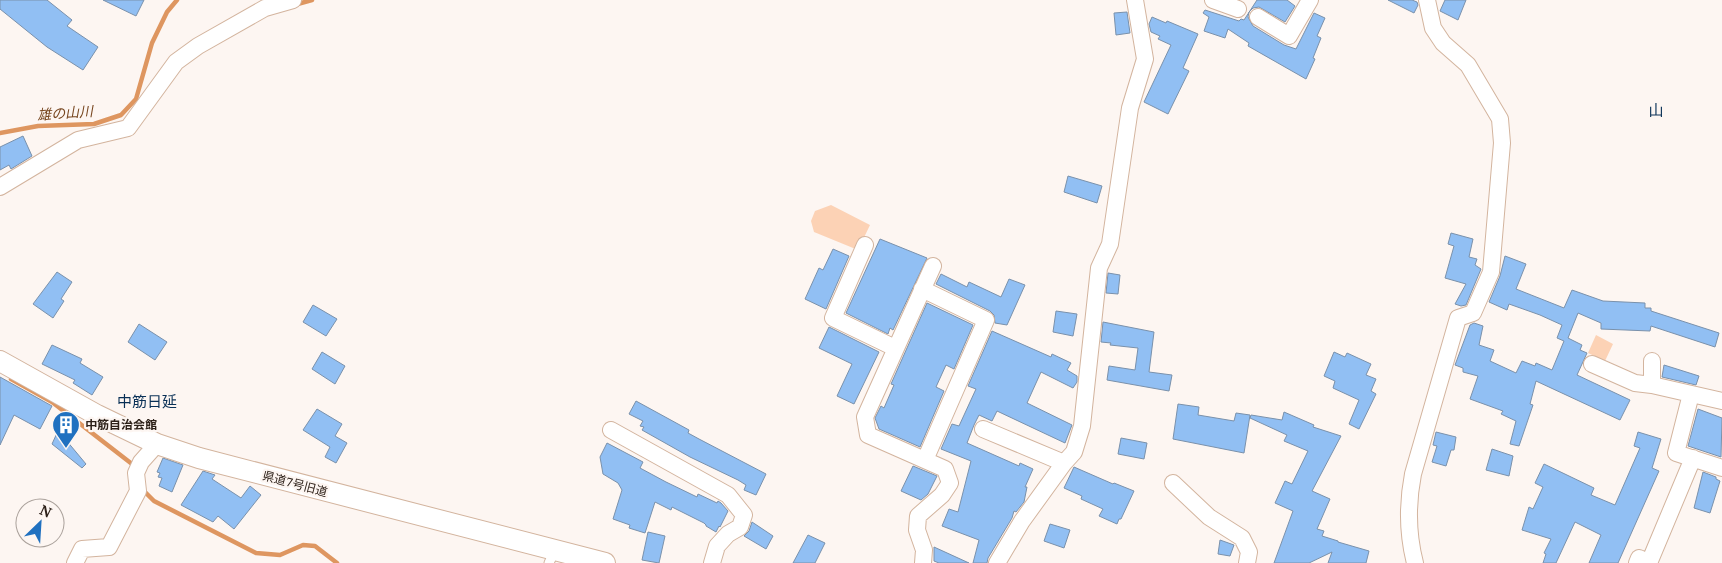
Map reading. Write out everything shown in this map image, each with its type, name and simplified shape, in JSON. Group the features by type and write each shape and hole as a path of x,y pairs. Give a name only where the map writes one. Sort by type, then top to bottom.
{"street":[{"path":"0,187 78,140 128,128 176,62 198,46 265,8 294,0"},
{"path":"997,563 1022,521 1074,452 1082,426 1099,268 1110,244 1130,108 1145,59 1135,0"},
{"path":"1213,0 1238,9"},
{"path":"1258,17 1289,36 1310,0"},
{"path":"1415,563 1409,541 1408,498 1413,474 1458,318 1474,313 1491,272 1502,143 1500,119 1489,98 1468,65 1443,43 1433,28 1427,0"},
{"path":"865,245 833,318 896,348"},
{"path":"923,563 924,550 917,530 918,516 942,495 950,483 945,469 868,435 865,417 933,266"},
{"path":"922,289 986,320 925,460"},
{"path":"1652,360 1652,385"},
{"name":"県道7号旧道","path":"0,361 98,415 157,444 227,466 552,557 605,563"},
{"path":"1592,364 1635,383 1722,401"},
{"path":"1691,394 1676,453 1722,468"},
{"path":"984,429 1064,464"},
{"path":"612,430 728,494 744,515 740,527 728,534 717,546 712,563"},
{"path":"75,563 82,549 109,547 138,491 136,473 141,462 157,444"},
{"path":"1637,563 1639,558 1649,563 1693,458"},
{"path":"1174,483 1209,516 1242,538 1249,552 1247,563"}],"shaded area":[{"path":"831,205 870,225 858,250 814,232 811,221 815,211"},
{"path":"1596,335 1613,344 1605,361 1588,353"}],"building":[{"path":"0,0 47,0 72,20 67,26 98,47 83,70 47,47 0,9"},
{"path":"103,0 144,0 136,16"},
{"path":"1257,0 1287,0 1295,6 1285,22 1259,7 1253,8 1250,11"},
{"path":"1388,0 1412,0 1417,2 1418,5 1414,13"},
{"path":"1445,0 1466,0 1458,20 1440,11"},
{"path":"1205,10 1239,21 1241,19 1244,20 1249,12 1248,17 1253,26 1284,45 1296,49 1314,13 1325,18 1317,36 1321,38 1313,58 1315,59 1306,79 1248,46 1249,43 1228,29 1225,38 1204,31 1209,17 1203,13"},
{"path":"1127,12 1130,33 1116,35 1114,13"},
{"path":"1152,17 1198,34 1183,68 1189,71 1168,114 1144,102 1171,45 1158,39 1160,36 1151,32 1149,24"},
{"path":"23,136 32,156 11,169 9,165 0,170 0,147"},
{"path":"1068,176 1102,186 1097,203 1064,192"},
{"path":"1451,233 1473,239 1469,257 1477,259 1475,265 1481,269 1466,305 1461,306 1455,304 1466,284 1445,278 1454,246 1448,244"},
{"path":"880,239 927,258 893,330 890,328 888,334 846,313"},
{"path":"833,249 849,256 826,309 805,299 819,268 823,270"},
{"path":"1505,256 1526,264 1516,289 1564,308 1572,290 1603,301 1645,303 1645,308 1651,308 1651,311 1719,333 1715,347 1651,326 1650,331 1601,329 1601,323 1578,313 1568,338 1582,345 1580,350 1587,353 1577,375 1630,400 1620,420 1536,381 1530,404 1533,405 1519,446 1510,444 1516,421 1501,414 1503,411 1470,399 1478,376 1463,372 1463,368 1455,365 1470,325 1474,323 1483,326 1479,345 1494,350 1490,361 1516,373 1522,361 1535,366 1536,363 1552,370 1564,341 1557,338 1562,325 1509,304 1507,310 1489,302 1500,276"},
{"path":"57,272 72,282 61,299 64,301 53,318 33,304"},
{"path":"1108,273 1120,275 1118,294 1106,293"},
{"path":"941,274 967,287 969,282 1001,297 1009,279 1025,285 1007,325 995,323 994,315 990,311 936,284"},
{"path":"927,303 973,325 954,369 946,365 936,387 944,391 920,447 879,429 875,418 881,406 884,408 894,385 891,384"},
{"path":"313,305 337,319 326,336 303,322"},
{"path":"1056,311 1077,314 1073,336 1053,332"},
{"path":"1103,322 1154,332 1149,372 1172,375 1169,391 1107,380 1109,366 1135,370 1138,348 1110,345 1111,343 1101,342"},
{"path":"139,324 167,342 155,360 128,342"},
{"path":"829,327 879,352 854,404 837,396 852,364 819,348"},
{"path":"992,331 1051,357 1052,354 1071,363 1067,370 1077,376 1077,382 1073,388 1041,372 1027,403 1072,425 1065,443 997,411 992,421 979,415 967,443 1019,466 1020,463 1033,469 1025,487 1027,487 1024,502 1016,512 1014,511 987,563 973,563 979,540 942,526 949,509 958,512 971,461 941,449 952,424 959,426 976,389 968,386"},
{"path":"52,345 82,359 80,363 103,377 92,395 73,383 75,380 42,364"},
{"path":"322,352 345,366 335,384 312,369"},
{"path":"1334,352 1345,357 1347,353 1371,364 1366,375 1376,379 1371,391 1376,394 1359,429 1349,424 1359,400 1333,388 1335,381 1324,376"},
{"path":"1664,365 1699,376 1696,385 1662,377"},
{"path":"0,377 52,406 40,429 14,415 0,445"},
{"path":"636,401 689,430 688,433 766,474 756,495 744,490 746,485 738,480 690,457 642,430 644,427 640,426 643,421 629,414"},
{"path":"1178,404 1199,407 1198,415 1234,421 1236,413 1250,415 1244,453 1173,439"},
{"path":"317,409 342,424 335,436 347,443 336,463 325,457 330,447 303,430"},
{"path":"1698,409 1722,418 1721,457 1688,446"},
{"path":"1284,412 1314,425 1313,427 1341,436 1312,491 1330,499 1317,529 1324,531 1322,536 1369,551 1366,563 1328,563 1332,552 1309,563 1274,563 1293,511 1275,503 1285,481 1292,484 1308,451 1284,441 1287,435 1250,418 1251,415 1282,420"},
{"path":"1436,432 1456,437 1454,450 1451,450 1446,466 1432,462 1437,446 1433,445"},
{"path":"1638,432 1661,439 1652,468 1659,471 1618,563 1589,563 1601,535 1575,522 1556,563 1543,563 1546,554 1544,553 1551,539 1522,530 1529,507 1533,509 1543,487 1535,483 1544,464 1594,488 1591,495 1615,505 1640,448 1634,446"},
{"name":"中筋自治会館","path":"57,433 66,440 86,464 82,468 52,444"},
{"path":"1121,438 1147,443 1144,459 1118,454"},
{"path":"607,443 643,462 640,468 666,482 697,497 698,494 721,503 728,511 720,527 716,532 704,523 672,507 671,510 655,502 645,533 629,528 630,525 613,519 622,490 618,483 603,474 600,457"},
{"path":"1492,449 1513,456 1509,476 1486,470"},
{"path":"163,458 183,465 172,492 159,486 162,478 158,477 160,473 157,472"},
{"path":"913,466 937,476 928,494 921,500 901,491"},
{"path":"1074,467 1134,491 1117,524 1099,516 1103,509 1081,499 1082,496 1064,488"},
{"path":"203,471 215,475 212,479 241,498 250,486 261,495 234,529 218,516 213,522 181,505"},
{"path":"1703,472 1716,477 1720,481 1710,513 1694,508"},
{"path":"752,522 773,536 766,549 744,536 749,531"},
{"path":"1050,524 1070,530 1064,548 1044,541"},
{"path":"648,532 665,536 659,563 642,560"},
{"path":"808,535 825,543 815,563 793,563"},
{"path":"1220,540 1234,545 1230,556 1218,554"},
{"path":"934,547 969,563 939,563 934,561"}],"waterway":[{"name":"雄の山川","path":"0,133 38,126 94,124 121,115 136,99 152,43 167,12 177,0"},
{"path":"294,5 312,0"},
{"path":"11,379 52,402 132,464"},
{"path":"142,489 154,501 256,553 280,555 303,545 315,546 337,563"}],"place":[{"name":"中筋自治会館","path":"66,449"}],"district":[{"name":"山","path":"1656,111"},
{"name":"中筋日延","path":"147,402"}]}
